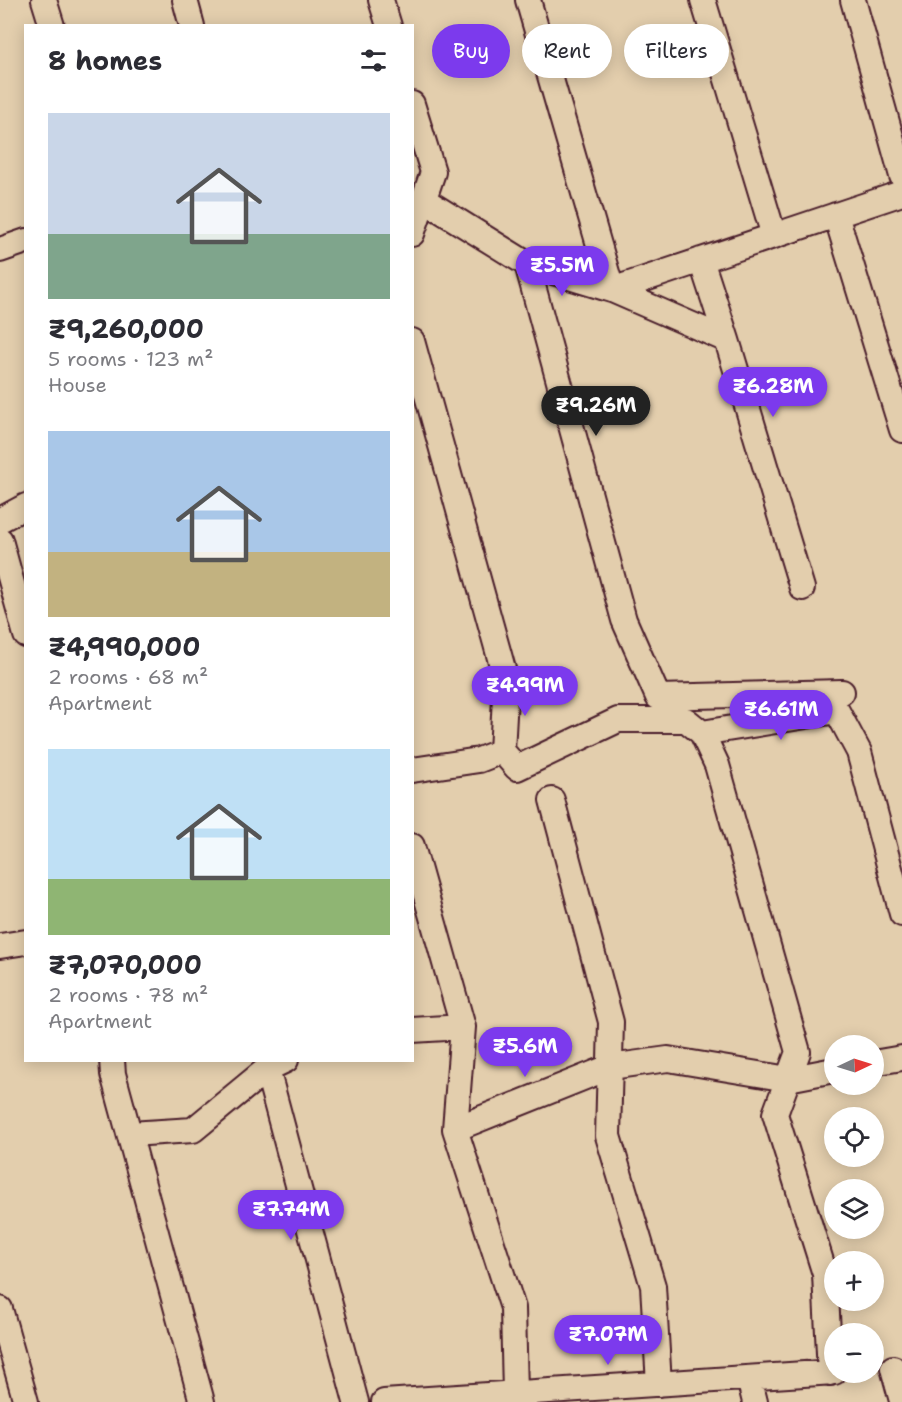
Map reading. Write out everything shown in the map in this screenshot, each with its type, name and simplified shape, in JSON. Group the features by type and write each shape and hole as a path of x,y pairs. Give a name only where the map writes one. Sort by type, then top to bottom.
{"street":[{"path":"44,0 50,24"},
{"path":"185,0 191,24"},
{"path":"381,0 388,24"},
{"path":"528,0 612,290"},
{"path":"703,0 774,236"},
{"path":"853,0 902,176"},
{"path":"414,110 433,172 414,228"},
{"path":"612,290 902,193"},
{"path":"424,200 527,264 612,290 728,340"},
{"path":"836,215 902,430"},
{"path":"0,250 24,242"},
{"path":"701,260 728,340 802,588"},
{"path":"527,264 624,620 658,698 842,693"},
{"path":"414,355 418,384 506,680 502,751 517,768 618,720 686,720 702,733 717,765 798,1052 775,1114 825,1274 828,1323"},
{"path":"0,520 24,507"},
{"path":"0,540 24,628"},
{"path":"702,733 837,711 859,752 902,914"},
{"path":"414,770 479,760 502,751"},
{"path":"552,800 611,1022 608,1136 653,1286 659,1384"},
{"path":"414,853 463,1027 455,1129 513,1308 515,1394"},
{"path":"0,946 24,942"},
{"path":"414,1030 463,1027"},
{"path":"884,1061 902,1058"},
{"path":"455,1129 610,1067 668,1059 788,1079 824,1072"},
{"path":"112,1062 113,1074 202,1402"},
{"path":"129,1134 193,1130 276,1065 356,1402"},
{"path":"0,1309 26,1402"},
{"path":"889,1368 902,1401"},
{"path":"384,1402 515,1394 609,1395 659,1384 824,1373"},
{"path":"749,1378 755,1402"}]}
